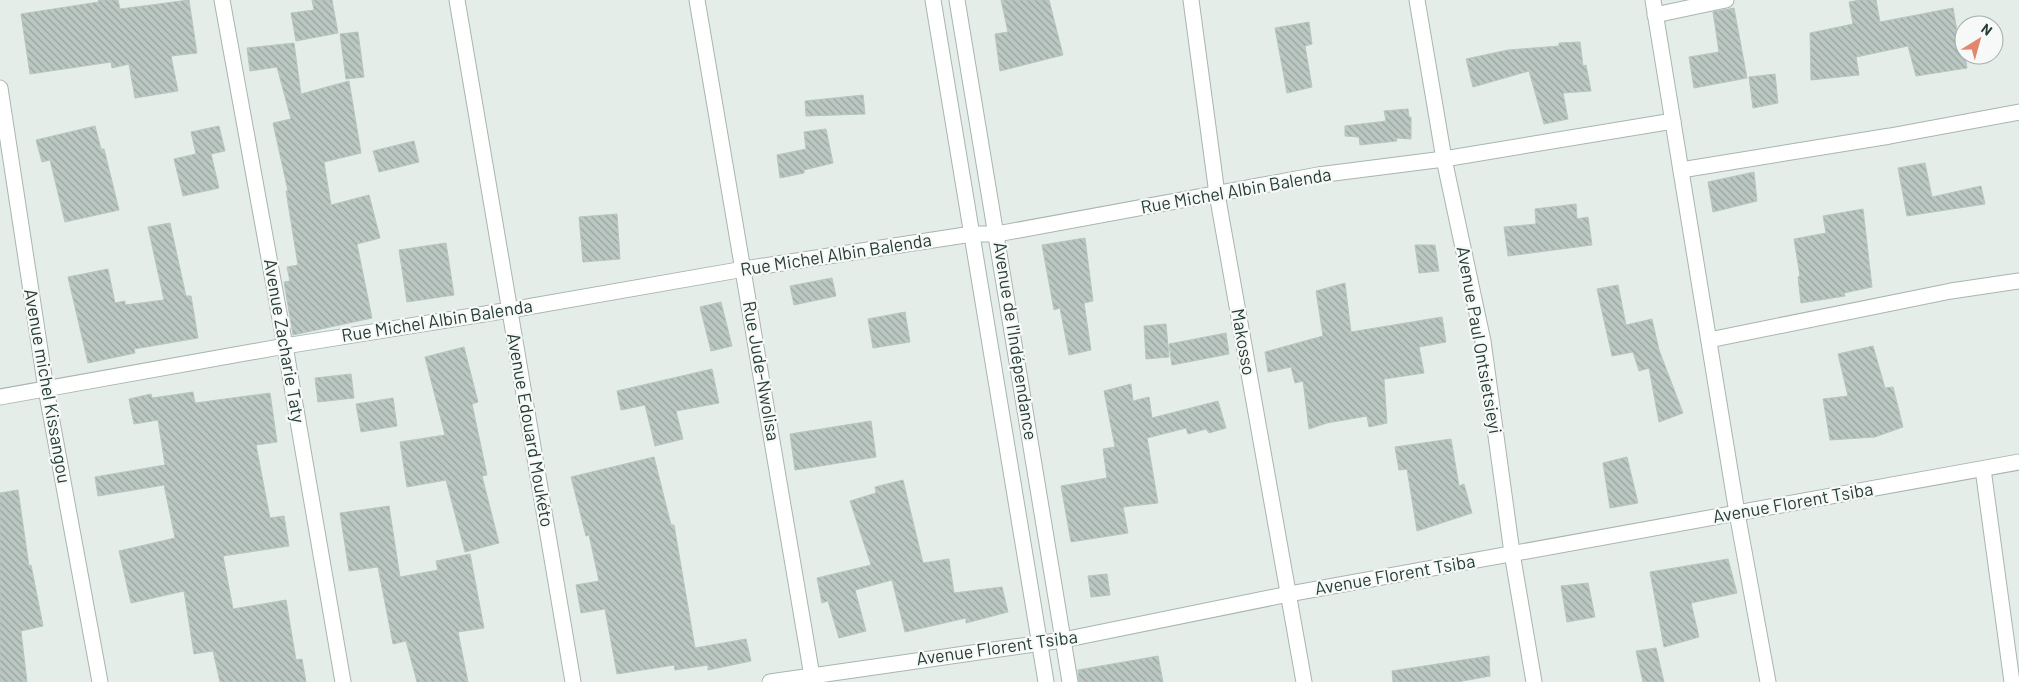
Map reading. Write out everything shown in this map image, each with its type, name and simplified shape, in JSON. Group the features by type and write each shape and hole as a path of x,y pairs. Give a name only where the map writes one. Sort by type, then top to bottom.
{"street":[{"name":"Avenue Zacharie Taty","path":"222,0 285,346 343,682"},
{"name":"Avenue Edouard Moukéto","path":"457,0 573,682"},
{"name":"Rue Jude-Nwolisa","path":"697,0 812,678"},
{"name":"Avenue de l'Indépendance","path":"933,0 1046,682"},
{"name":"Avenue de l'Indépendance","path":"957,0 998,234 1070,682"},
{"name":"Makosso","path":"1191,0 1217,194 1304,682"},
{"name":"Avenue Paul Ontsietsieyi","path":"1417,0 1444,159 1483,340 1512,553 1534,682"},
{"path":"1726,0 1654,7 1768,682"},
{"name":"Avenue michel Kissangou","path":"0,88 46,389 100,682"},
{"path":"1681,170 1890,136 2019,112"},
{"name":"Rue Michel Albin Balenda","path":"0,397 285,346 510,310 744,269 972,234 998,234 1318,175 1444,159 1673,121"},
{"path":"1709,340 1951,292 2019,281"},
{"name":"Avenue Florent Tsiba","path":"770,682 812,678 1063,640 1289,594 2019,462"},
{"path":"1983,469 2012,682"}],"building":[{"path":"98,0 118,0 120,9 189,0 197,53 171,56 178,91 135,98 129,64 112,68 111,62 30,74 21,14 99,2"},
{"path":"312,0 332,0 338,33 296,41 291,13 314,10"},
{"path":"1001,0 1049,0 1063,55 1000,71 995,34 1008,32"},
{"path":"1876,0 1880,22 1953,8 1954,65 1967,65 1967,68 1916,76 1908,46 1856,57 1859,75 1811,80 1810,33 1853,24 1849,2"},
{"path":"1734,8 1747,78 1694,88 1689,57 1719,52 1713,12"},
{"path":"1309,22 1312,44 1305,46 1312,87 1287,93 1275,28"},
{"path":"358,32 364,77 346,79 340,34"},
{"path":"1580,42 1583,66 1586,65 1591,91 1563,93 1568,119 1544,124 1529,71 1473,87 1466,59 1508,50 1559,46 1559,43"},
{"path":"294,43 301,94 349,81 361,153 324,162 331,205 369,195 380,238 357,244 372,318 293,335 284,282 290,281 287,267 298,265 286,191 288,191 273,123 291,119 277,67 250,71 247,48"},
{"path":"1775,74 1778,103 1753,108 1749,77"},
{"path":"863,95 865,114 806,116 805,101"},
{"path":"1408,109 1409,117 1411,117 1411,139 1396,138 1397,141 1360,145 1359,137 1345,136 1345,126 1386,121 1384,111"},
{"path":"95,126 101,149 104,149 119,210 65,222 50,160 42,162 36,140"},
{"path":"219,126 225,151 211,154 219,188 183,196 174,159 196,154 191,132"},
{"path":"826,129 833,163 804,170 804,173 780,178 777,155 806,149 804,132"},
{"path":"414,141 419,162 379,172 373,151"},
{"path":"1925,163 1932,197 1981,186 1985,204 1907,216 1898,168"},
{"path":"1754,172 1757,201 1713,212 1708,182"},
{"path":"1576,204 1577,219 1588,217 1592,245 1508,256 1504,227 1536,224 1535,209"},
{"path":"1863,209 1872,287 1844,293 1845,296 1801,303 1798,277 1800,276 1794,239 1826,233 1823,216"},
{"path":"617,214 620,259 583,262 579,217"},
{"path":"170,223 186,296 191,296 198,338 134,349 135,353 88,363 68,277 108,269 115,303 125,301 125,305 164,300 148,227"},
{"path":"1085,238 1093,301 1084,303 1091,350 1069,355 1060,308 1054,310 1042,245"},
{"path":"446,243 454,295 407,302 399,250"},
{"path":"1415,245 1435,245 1439,271 1419,273"},
{"path":"832,278 836,296 794,305 790,286"},
{"path":"1345,283 1351,332 1442,317 1446,342 1419,347 1424,373 1384,379 1387,423 1369,427 1367,416 1327,423 1309,429 1303,381 1295,383 1291,367 1268,372 1265,352 1323,336 1316,291"},
{"path":"1618,285 1626,325 1652,319 1659,350 1683,413 1659,422 1649,368 1639,371 1633,352 1612,356 1597,289"},
{"path":"721,302 732,346 711,351 700,307"},
{"path":"905,312 910,342 873,348 868,319"},
{"path":"1166,324 1169,357 1146,359 1144,326"},
{"path":"1226,333 1229,354 1172,365 1169,344"},
{"path":"1873,346 1885,388 1893,387 1903,427 1875,437 1830,440 1823,399 1848,396 1838,354"},
{"path":"464,347 478,402 472,404 487,475 482,476 499,543 465,552 446,480 407,487 400,442 445,435 425,357"},
{"path":"712,369 719,403 676,411 683,439 655,446 645,405 621,410 617,391"},
{"path":"351,374 354,398 318,402 315,378"},
{"path":"1131,384 1133,401 1149,397 1152,418 1218,401 1226,428 1209,433 1206,429 1188,434 1186,428 1147,438 1158,503 1123,507 1128,533 1071,542 1061,486 1107,478 1103,449 1115,447 1104,391"},
{"path":"193,392 195,403 270,393 277,442 256,445 270,518 284,516 289,546 223,556 233,609 286,600 296,660 302,659 306,682 220,682 213,651 194,654 184,591 131,603 119,551 175,538 164,485 98,496 95,477 165,465 158,420 134,424 129,399 151,394 152,398"},
{"path":"393,398 397,426 361,432 356,404"},
{"path":"871,421 876,457 795,470 790,434"},
{"path":"1451,439 1459,486 1464,484 1472,513 1417,531 1407,469 1399,470 1395,447"},
{"path":"654,457 671,525 674,525 695,648 746,639 751,661 708,670 708,665 675,670 674,665 617,674 605,609 581,613 576,585 599,581 589,535 586,536 571,477"},
{"path":"1627,457 1638,503 1610,508 1603,463"},
{"path":"903,480 923,563 949,559 954,593 1002,587 1008,612 966,623 966,618 905,632 892,580 855,590 866,631 839,638 828,601 822,603 817,578 871,565 850,501 876,493 875,487"},
{"path":"18,490 29,566 31,565 43,626 21,631 27,682 0,682 0,493"},
{"path":"389,506 400,577 438,570 436,561 470,554 484,628 458,632 468,682 417,682 406,641 393,644 378,567 349,571 340,513"},
{"path":"1728,559 1737,593 1691,603 1699,637 1664,647 1650,572"},
{"path":"1107,574 1110,595 1091,597 1088,576"},
{"path":"1588,583 1595,617 1567,622 1561,586"},
{"path":"1656,648 1664,682 1643,682 1636,651"},
{"path":"1158,656 1163,682 1079,682 1078,670"},
{"path":"1489,656 1490,676 1457,682 1393,682 1392,671"}]}
